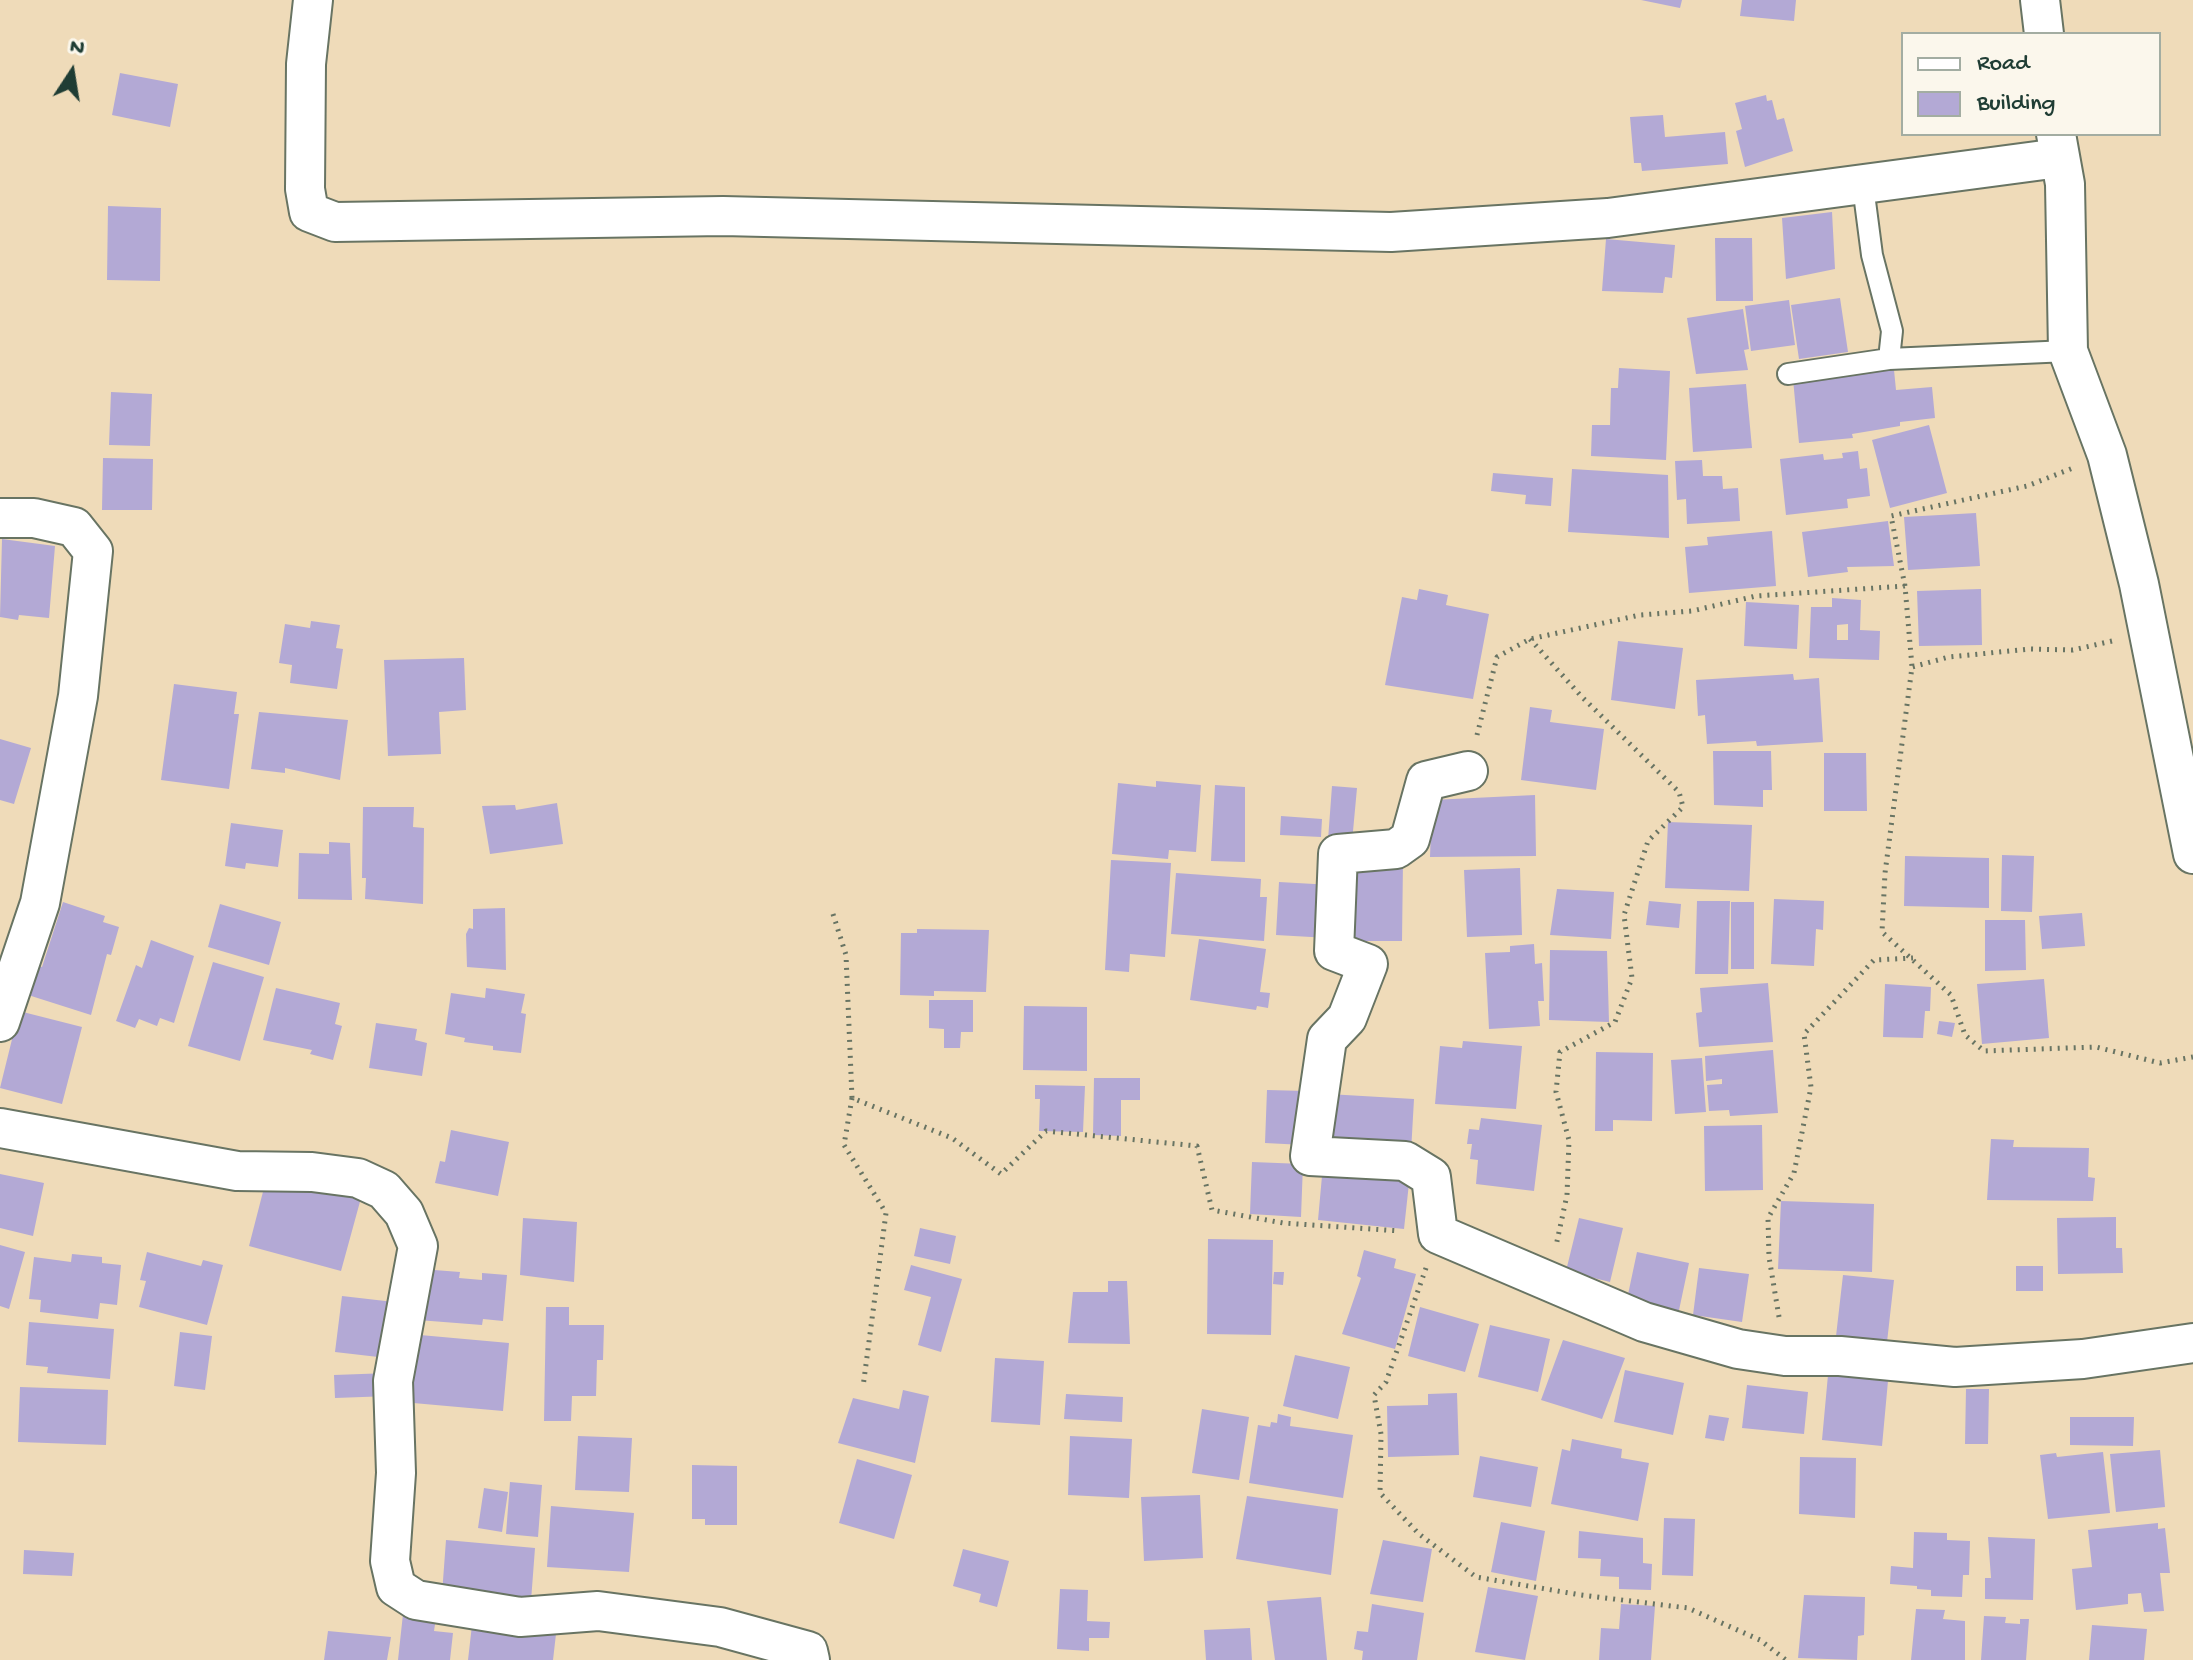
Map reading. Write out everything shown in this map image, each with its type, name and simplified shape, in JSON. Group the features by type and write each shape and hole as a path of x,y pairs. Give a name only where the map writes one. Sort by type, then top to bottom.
{"street":[{"path":"313,0 306,64 305,189 309,212 335,222 723,216 1391,232 1608,218 1863,186 2058,146 2065,184 2068,351 2107,455 2145,617 2179,725 2193,854"},
{"path":"2040,0 2044,32"},
{"path":"0,518 34,518 74,527 93,551 78,696 40,903 0,1022"},
{"path":"1468,771 1426,781 1410,839 1396,849 1338,854 1334,951 1368,964 1347,1018 1327,1039 1310,1156 1405,1161 1431,1177 1438,1234 1644,1322 1738,1349 1785,1356 1840,1356 1955,1367 2141,1354 2193,1343"},
{"path":"0,1128 237,1171 312,1172 358,1178 384,1190 404,1213 418,1246 393,1381 396,1473 390,1561 396,1587 416,1600 520,1617 598,1611 720,1627 808,1651 810,1660"}],"lane":[{"path":"1863,186 1872,255 1892,331 1889,359"},
{"path":"1788,374 1889,359 2002,357 2068,351"}],"path":[{"path":"2107,455 2027,486 1891,516 1905,586 1912,667 1885,873 1882,932 1951,995 1965,1035 1984,1051 2096,1047 2160,1063 2193,1057"},
{"path":"1468,771 1497,657 1530,639 1640,615 1692,611 1756,596 1905,586"},
{"path":"1912,667 1949,657 2030,649 2073,650 2113,641 2145,617"},
{"path":"1530,639 1581,696 1679,792 1683,807 1648,841 1624,915 1632,978 1615,1022 1560,1052 1556,1092 1569,1140 1567,1195 1548,1282"},
{"path":"833,914 846,955 852,1098 844,1145 886,1213 863,1387"},
{"path":"1785,1356 1769,1257 1768,1218 1794,1173 1811,1087 1804,1034 1874,960 1914,958"},
{"path":"852,1098 952,1138 1001,1174 1046,1131 1197,1146 1212,1210 1283,1223 1438,1234 1386,1382 1374,1395 1381,1434 1380,1493 1419,1534 1476,1577 1581,1595 1688,1608 1760,1640 1786,1660"}],"building":[{"path":"1641,0 1682,0 1680,8"},
{"path":"1742,0 1796,0 1794,21 1740,16"},
{"path":"120,73 178,84 170,127 112,115"},
{"path":"1766,95 1767,101 1772,100 1777,120 1784,118 1793,151 1745,167 1736,131 1742,129 1735,103"},
{"path":"1663,115 1665,137 1725,132 1728,164 1642,171 1641,163 1634,163 1630,117"},
{"path":"108,206 161,208 160,281 107,280"},
{"path":"1832,212 1835,269 1786,279 1782,218"},
{"path":"1715,238 1752,238 1753,301 1716,301"},
{"path":"1606,239 1675,245 1672,278 1665,277 1663,293 1602,291"},
{"path":"1840,298 1848,352 1799,359 1791,305"},
{"path":"1789,300 1795,345 1751,351 1745,306"},
{"path":"1743,309 1749,349 1744,350 1748,370 1696,374 1687,318"},
{"path":"1619,368 1670,371 1666,460 1591,456 1592,425 1610,425 1611,388 1618,388"},
{"path":"1894,370 1896,390 1932,387 1935,418 1900,422 1900,426 1852,434 1853,438 1799,443 1793,379"},
{"path":"1746,384 1752,448 1693,452 1689,388"},
{"path":"111,392 152,394 150,446 109,445"},
{"path":"1929,425 1947,493 1890,508 1872,440"},
{"path":"1858,451 1860,469 1867,468 1870,496 1847,499 1848,508 1786,515 1780,459 1823,454 1824,460 1843,458 1842,453"},
{"path":"103,458 153,459 152,510 102,510"},
{"path":"1702,460 1703,476 1722,476 1723,489 1738,488 1740,521 1687,524 1686,499 1677,500 1675,461"},
{"path":"1572,469 1668,475 1669,538 1568,532"},
{"path":"1493,473 1553,478 1551,506 1525,504 1526,495 1491,491"},
{"path":"1976,513 1980,566 1908,570 1904,517"},
{"path":"1888,521 1894,566 1847,567 1848,572 1808,577 1802,532"},
{"path":"1772,531 1776,586 1689,593 1685,547 1708,545 1707,537"},
{"path":"2,539 55,546 49,618 19,615 18,620 0,617"},
{"path":"1419,589 1448,595 1446,605 1489,614 1473,699 1385,685 1402,597 1417,600"},
{"path":"1981,589 1982,645 1919,646 1917,591"},
{"path":"1832,598 1861,600 1860,630 1880,631 1879,660 1809,658 1811,607 1832,607","holes":["1848,624 1848,640 1837,640 1837,625"]},
{"path":"1746,602 1799,605 1797,649 1744,646"},
{"path":"311,621 340,625 336,648 343,649 337,689 290,683 292,665 279,663 285,624 310,628"},
{"path":"1618,641 1683,648 1675,709 1611,700"},
{"path":"464,658 466,710 439,712 441,754 388,756 384,660"},
{"path":"1793,674 1794,680 1819,678 1823,742 1757,746 1756,741 1707,744 1705,715 1698,716 1696,680"},
{"path":"174,684 237,692 234,714 239,714 229,789 161,780"},
{"path":"1530,707 1552,710 1550,722 1604,729 1596,790 1521,780"},
{"path":"259,712 348,720 340,780 285,768 285,773 251,769"},
{"path":"0,739 31,748 14,804 0,800"},
{"path":"1713,751 1771,751 1772,790 1763,790 1763,807 1714,805"},
{"path":"1824,753 1866,753 1867,811 1824,811"},
{"path":"1156,781 1201,785 1196,852 1169,850 1168,859 1112,854 1118,783 1156,787"},
{"path":"1215,785 1245,787 1245,862 1211,861"},
{"path":"1332,786 1357,788 1352,842 1328,840"},
{"path":"1535,795 1536,856 1430,857 1432,800"},
{"path":"557,803 563,844 490,854 482,806 515,805 516,810"},
{"path":"363,807 414,807 413,827 424,828 423,904 365,899 366,878 362,878"},
{"path":"1281,816 1322,819 1321,837 1280,835"},
{"path":"1668,822 1752,825 1749,891 1665,888"},
{"path":"231,823 283,830 278,867 246,863 245,869 225,866"},
{"path":"329,842 350,843 352,900 298,899 299,853 329,854"},
{"path":"2002,855 2034,856 2032,912 2001,911"},
{"path":"1905,856 1989,858 1989,908 1904,906"},
{"path":"1111,860 1171,863 1165,957 1130,954 1129,972 1105,970"},
{"path":"1349,860 1403,861 1402,941 1348,941"},
{"path":"1520,868 1522,935 1467,937 1464,870"},
{"path":"1176,873 1261,879 1260,897 1267,897 1264,941 1171,934"},
{"path":"1279,882 1332,885 1329,938 1276,935"},
{"path":"1557,889 1614,892 1611,939 1550,935"},
{"path":"1774,899 1824,901 1823,930 1816,929 1814,966 1771,964"},
{"path":"1649,901 1681,904 1679,928 1646,925"},
{"path":"1697,901 1730,901 1728,974 1695,974"},
{"path":"63,902 105,916 103,922 119,927 111,955 107,954 91,1015 25,994 35,965 42,967"},
{"path":"1731,902 1754,902 1754,969 1731,969"},
{"path":"220,904 281,922 269,965 208,947"},
{"path":"505,908 506,970 467,967 466,934 469,928 473,929 473,909"},
{"path":"2082,913 2085,946 2042,949 2039,916"},
{"path":"1985,920 2025,920 2026,970 1985,971"},
{"path":"917,929 989,930 986,992 934,991 934,996 900,995 901,933 917,933"},
{"path":"1199,939 1266,949 1260,992 1270,993 1268,1008 1257,1006 1256,1010 1190,1000"},
{"path":"151,940 194,956 174,1023 160,1018 157,1026 139,1019 135,1028 116,1021 136,965 142,968"},
{"path":"1534,944 1535,964 1542,963 1544,1001 1538,1001 1540,1026 1489,1029 1485,953 1510,952 1510,946"},
{"path":"1550,950 1607,951 1609,1022 1549,1020"},
{"path":"213,962 264,977 240,1061 188,1046"},
{"path":"2044,979 2049,1038 1982,1044 1977,984"},
{"path":"1768,983 1773,1042 1699,1047 1696,1013 1702,1012 1700,988"},
{"path":"1885,984 1931,987 1930,1011 1925,1011 1923,1038 1883,1037"},
{"path":"276,988 340,1003 335,1024 342,1026 333,1060 310,1054 312,1050 263,1040"},
{"path":"486,988 525,994 521,1013 526,1014 521,1053 493,1050 493,1046 464,1042 465,1038 445,1034 451,993 485,998"},
{"path":"929,1000 973,1000 973,1032 961,1032 960,1048 944,1048 944,1029 929,1028"},
{"path":"1024,1006 1087,1007 1087,1071 1023,1070"},
{"path":"19,1011 82,1027 62,1104 0,1088"},
{"path":"1939,1021 1955,1023 1952,1037 1937,1034"},
{"path":"376,1023 417,1029 415,1040 427,1043 422,1076 369,1068"},
{"path":"1463,1041 1522,1046 1516,1109 1435,1104 1440,1046 1462,1048"},
{"path":"1773,1050 1778,1113 1730,1116 1729,1110 1709,1111 1707,1085 1722,1084 1722,1079 1706,1081 1705,1056"},
{"path":"1596,1052 1653,1053 1652,1121 1613,1120 1613,1131 1595,1131"},
{"path":"1702,1058 1706,1112 1675,1114 1671,1060"},
{"path":"1094,1078 1140,1078 1140,1100 1121,1100 1121,1136 1093,1135"},
{"path":"1035,1085 1085,1086 1083,1132 1039,1131 1040,1099 1035,1099"},
{"path":"1267,1090 1306,1091 1304,1145 1265,1143"},
{"path":"1328,1094 1414,1099 1411,1152 1325,1147"},
{"path":"1481,1118 1542,1125 1534,1191 1476,1184 1478,1160 1470,1159 1472,1144 1467,1144 1469,1129 1479,1130"},
{"path":"1762,1125 1763,1190 1705,1191 1704,1126"},
{"path":"451,1130 509,1142 498,1196 435,1183 440,1161 445,1162"},
{"path":"1991,1139 2014,1140 2013,1147 2089,1148 2088,1177 2095,1178 2093,1201 1987,1200"},
{"path":"1252,1162 1303,1164 1301,1217 1250,1214"},
{"path":"1323,1165 1410,1174 1404,1229 1318,1220"},
{"path":"0,1174 44,1183 33,1236 0,1228"},
{"path":"298,1181 361,1198 341,1271 249,1246 265,1184 295,1192"},
{"path":"1781,1201 1874,1204 1872,1272 1778,1269"},
{"path":"2116,1217 2116,1248 2122,1248 2123,1273 2058,1274 2057,1218"},
{"path":"523,1218 577,1222 574,1282 520,1275"},
{"path":"1579,1218 1623,1228 1610,1282 1566,1271"},
{"path":"920,1228 956,1236 950,1264 914,1256"},
{"path":"1208,1239 1273,1240 1271,1335 1207,1334"},
{"path":"0,1245 25,1252 9,1309 0,1306"},
{"path":"1364,1250 1396,1259 1394,1268 1416,1274 1395,1349 1342,1334 1361,1278 1357,1276"},
{"path":"147,1252 201,1266 203,1260 223,1265 207,1325 139,1307 146,1281 140,1280"},
{"path":"1637,1252 1689,1263 1678,1315 1626,1304"},
{"path":"72,1254 102,1257 102,1263 121,1265 117,1305 100,1303 98,1319 40,1312 41,1300 29,1299 34,1257 71,1262"},
{"path":"911,1265 962,1279 941,1352 918,1345 931,1297 904,1290"},
{"path":"2016,1266 2043,1266 2043,1291 2016,1291"},
{"path":"1699,1268 1749,1274 1742,1322 1693,1315"},
{"path":"421,1269 460,1272 459,1278 482,1280 482,1273 507,1275 503,1321 483,1319 482,1325 418,1320"},
{"path":"1274,1272 1284,1272 1283,1285 1273,1284"},
{"path":"1843,1275 1894,1280 1886,1351 1835,1345"},
{"path":"1108,1281 1127,1281 1130,1344 1068,1343 1073,1292 1108,1292"},
{"path":"342,1296 394,1302 387,1358 335,1352"},
{"path":"546,1307 569,1307 569,1325 604,1325 603,1360 597,1360 596,1396 572,1396 571,1421 544,1421"},
{"path":"1420,1307 1479,1324 1465,1372 1408,1356"},
{"path":"29,1322 114,1329 110,1379 47,1373 48,1367 26,1365"},
{"path":"1490,1325 1550,1339 1538,1392 1478,1377"},
{"path":"180,1332 212,1336 205,1390 174,1386"},
{"path":"409,1334 509,1343 503,1411 402,1402"},
{"path":"1563,1340 1625,1358 1602,1419 1541,1400"},
{"path":"1295,1355 1350,1367 1338,1419 1283,1406"},
{"path":"995,1358 1044,1361 1040,1425 991,1422"},
{"path":"1829,1364 1889,1370 1882,1446 1822,1440"},
{"path":"1625,1370 1684,1383 1673,1435 1614,1422"},
{"path":"389,1373 390,1396 335,1398 334,1375"},
{"path":"1747,1385 1808,1392 1804,1434 1742,1428"},
{"path":"20,1387 108,1390 106,1445 18,1442"},
{"path":"1966,1389 1989,1389 1988,1444 1965,1444"},
{"path":"903,1390 929,1396 915,1463 838,1443 853,1398 899,1409"},
{"path":"1457,1393 1459,1455 1388,1457 1387,1406 1428,1405 1428,1394"},
{"path":"1066,1394 1123,1397 1122,1422 1064,1419"},
{"path":"1202,1409 1249,1417 1239,1480 1192,1473"},
{"path":"1278,1414 1291,1417 1290,1426 1353,1435 1343,1498 1249,1483 1258,1425 1270,1427 1271,1422 1277,1423"},
{"path":"1709,1415 1729,1418 1724,1441 1705,1438"},
{"path":"2070,1417 2134,1417 2133,1446 2070,1445"},
{"path":"578,1436 632,1438 629,1492 575,1490"},
{"path":"1070,1436 1132,1439 1129,1498 1068,1495"},
{"path":"1572,1439 1622,1449 1621,1458 1649,1463 1638,1521 1551,1504 1562,1449 1570,1451"},
{"path":"2160,1450 2165,1507 2116,1512 2110,1454"},
{"path":"2103,1452 2110,1513 2048,1519 2040,1455 2056,1453 2057,1457"},
{"path":"1480,1456 1538,1467 1531,1507 1473,1497"},
{"path":"1800,1457 1856,1458 1855,1518 1799,1514"},
{"path":"857,1459 912,1475 894,1539 839,1523"},
{"path":"692,1465 737,1466 737,1525 705,1525 705,1519 692,1519"},
{"path":"510,1482 542,1485 538,1537 506,1534"},
{"path":"484,1488 508,1492 502,1532 478,1528"},
{"path":"1200,1495 1203,1558 1144,1561 1141,1497"},
{"path":"1247,1496 1338,1509 1331,1575 1236,1559"},
{"path":"551,1506 634,1513 629,1572 547,1567"},
{"path":"1664,1518 1695,1519 1693,1576 1662,1575"},
{"path":"1501,1522 1545,1531 1536,1581 1491,1572"},
{"path":"2158,1523 2158,1529 2165,1528 2170,1573 2160,1573 2164,1611 2144,1612 2141,1593 2128,1594 2128,1604 2076,1610 2072,1569 2092,1567 2088,1530"},
{"path":"1579,1531 1643,1538 1643,1563 1652,1564 1651,1590 1619,1589 1619,1577 1600,1576 1601,1559 1578,1558"},
{"path":"1914,1532 1947,1533 1947,1540 1970,1541 1969,1575 1963,1575 1962,1597 1931,1596 1931,1590 1890,1584 1891,1566 1913,1568"},
{"path":"1988,1537 2035,1539 2033,1600 1985,1599 1985,1578 1991,1578"},
{"path":"446,1540 535,1548 531,1601 442,1594"},
{"path":"1383,1540 1432,1549 1423,1602 1370,1594"},
{"path":"963,1549 1009,1561 997,1607 979,1602 981,1594 953,1586"},
{"path":"24,1550 74,1553 72,1576 23,1574"},
{"path":"1488,1587 1538,1596 1525,1660 1475,1652"},
{"path":"1060,1589 1088,1590 1087,1621 1110,1622 1109,1638 1089,1638 1089,1651 1057,1649"},
{"path":"1804,1595 1865,1597 1864,1635 1858,1636 1857,1660 1798,1658"},
{"path":"1321,1597 1327,1660 1275,1660 1267,1601"},
{"path":"1372,1604 1424,1613 1417,1660 1362,1660 1363,1651 1354,1649 1357,1631 1368,1632"},
{"path":"1621,1604 1655,1606 1651,1660 1599,1660 1601,1628 1619,1629"},
{"path":"1916,1609 1945,1610 1943,1619 1965,1621 1965,1660 1911,1660"},
{"path":"403,1614 436,1618 434,1631 453,1633 450,1660 398,1660"},
{"path":"1984,1616 2006,1617 2005,1623 2020,1624 2020,1619 2029,1619 2026,1660 1981,1660"},
{"path":"472,1625 556,1634 553,1660 468,1660"},
{"path":"2092,1625 2147,1629 2144,1660 2089,1660"},
{"path":"1250,1628 1252,1660 1206,1660 1204,1630"},
{"path":"328,1631 391,1637 387,1660 324,1660"}]}
